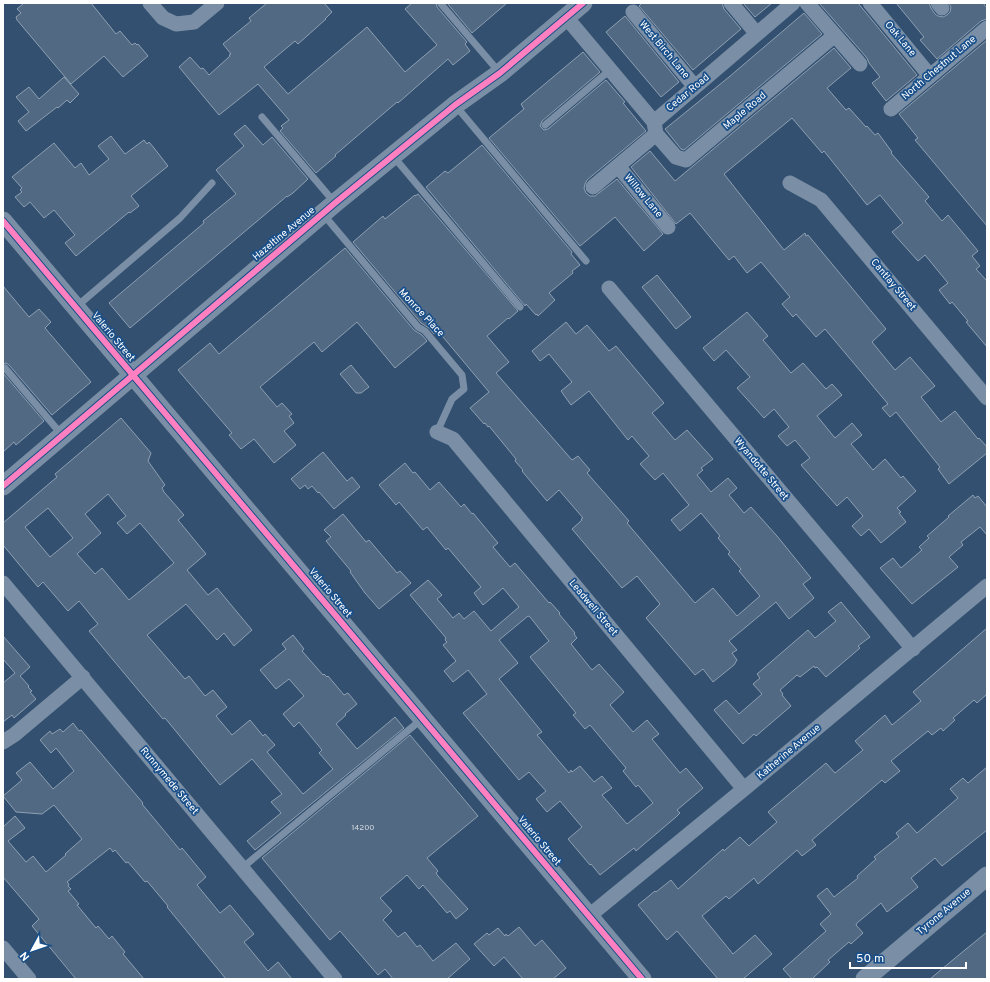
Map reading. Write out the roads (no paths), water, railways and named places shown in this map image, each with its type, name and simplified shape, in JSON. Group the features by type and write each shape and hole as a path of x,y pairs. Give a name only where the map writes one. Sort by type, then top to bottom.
{"street":[{"path":"150,3 163,18 176,24 194,22 217,3"},
{"name":"Hazeltine Avenue","path":"3,486 329,208 455,105 500,73 583,3"},
{"path":"731,3 757,34"},
{"name":"Cedar Road","path":"593,187 618,166 695,87 793,3"},
{"path":"807,3 860,64"},
{"name":"Oak Lane","path":"870,3 930,76"},
{"name":"West Birch Lane","path":"633,12 695,87"},
{"name":"Maple Road","path":"566,17 610,70 676,157 686,160 835,35"},
{"name":"North Chestnut Lane","path":"891,109 987,28"},
{"name":"Willow Lane","path":"618,166 668,227"},
{"name":"Cantlay Street","path":"790,183 821,200 987,398"},
{"name":"Valerio Street","path":"3,221 132,376 423,718 642,979"},
{"name":"Wyandotte Street","path":"609,288 913,649"},
{"name":"Leadwell Street","path":"437,432 453,439 744,789"},
{"name":"Runnymede Street","path":"3,583 334,979"},
{"name":"Katherine Avenue","path":"589,916 913,649 987,586"},
{"path":"3,742 14,735 83,677"},
{"name":"Tyrone Avenue","path":"865,979 987,876"},
{"path":"3,948 30,979"}],"lane":[{"path":"441,4 500,73"},
{"path":"544,125 610,70"},
{"path":"455,105 586,261"},
{"path":"262,117 329,208"},
{"path":"393,156 520,307"},
{"path":"76,307 180,218 212,183"},
{"name":"Monroe Place","path":"329,208 418,327 425,331 462,375 464,389 452,399 437,432"},
{"path":"5,368 62,435"},
{"path":"242,868 423,718"}]}
